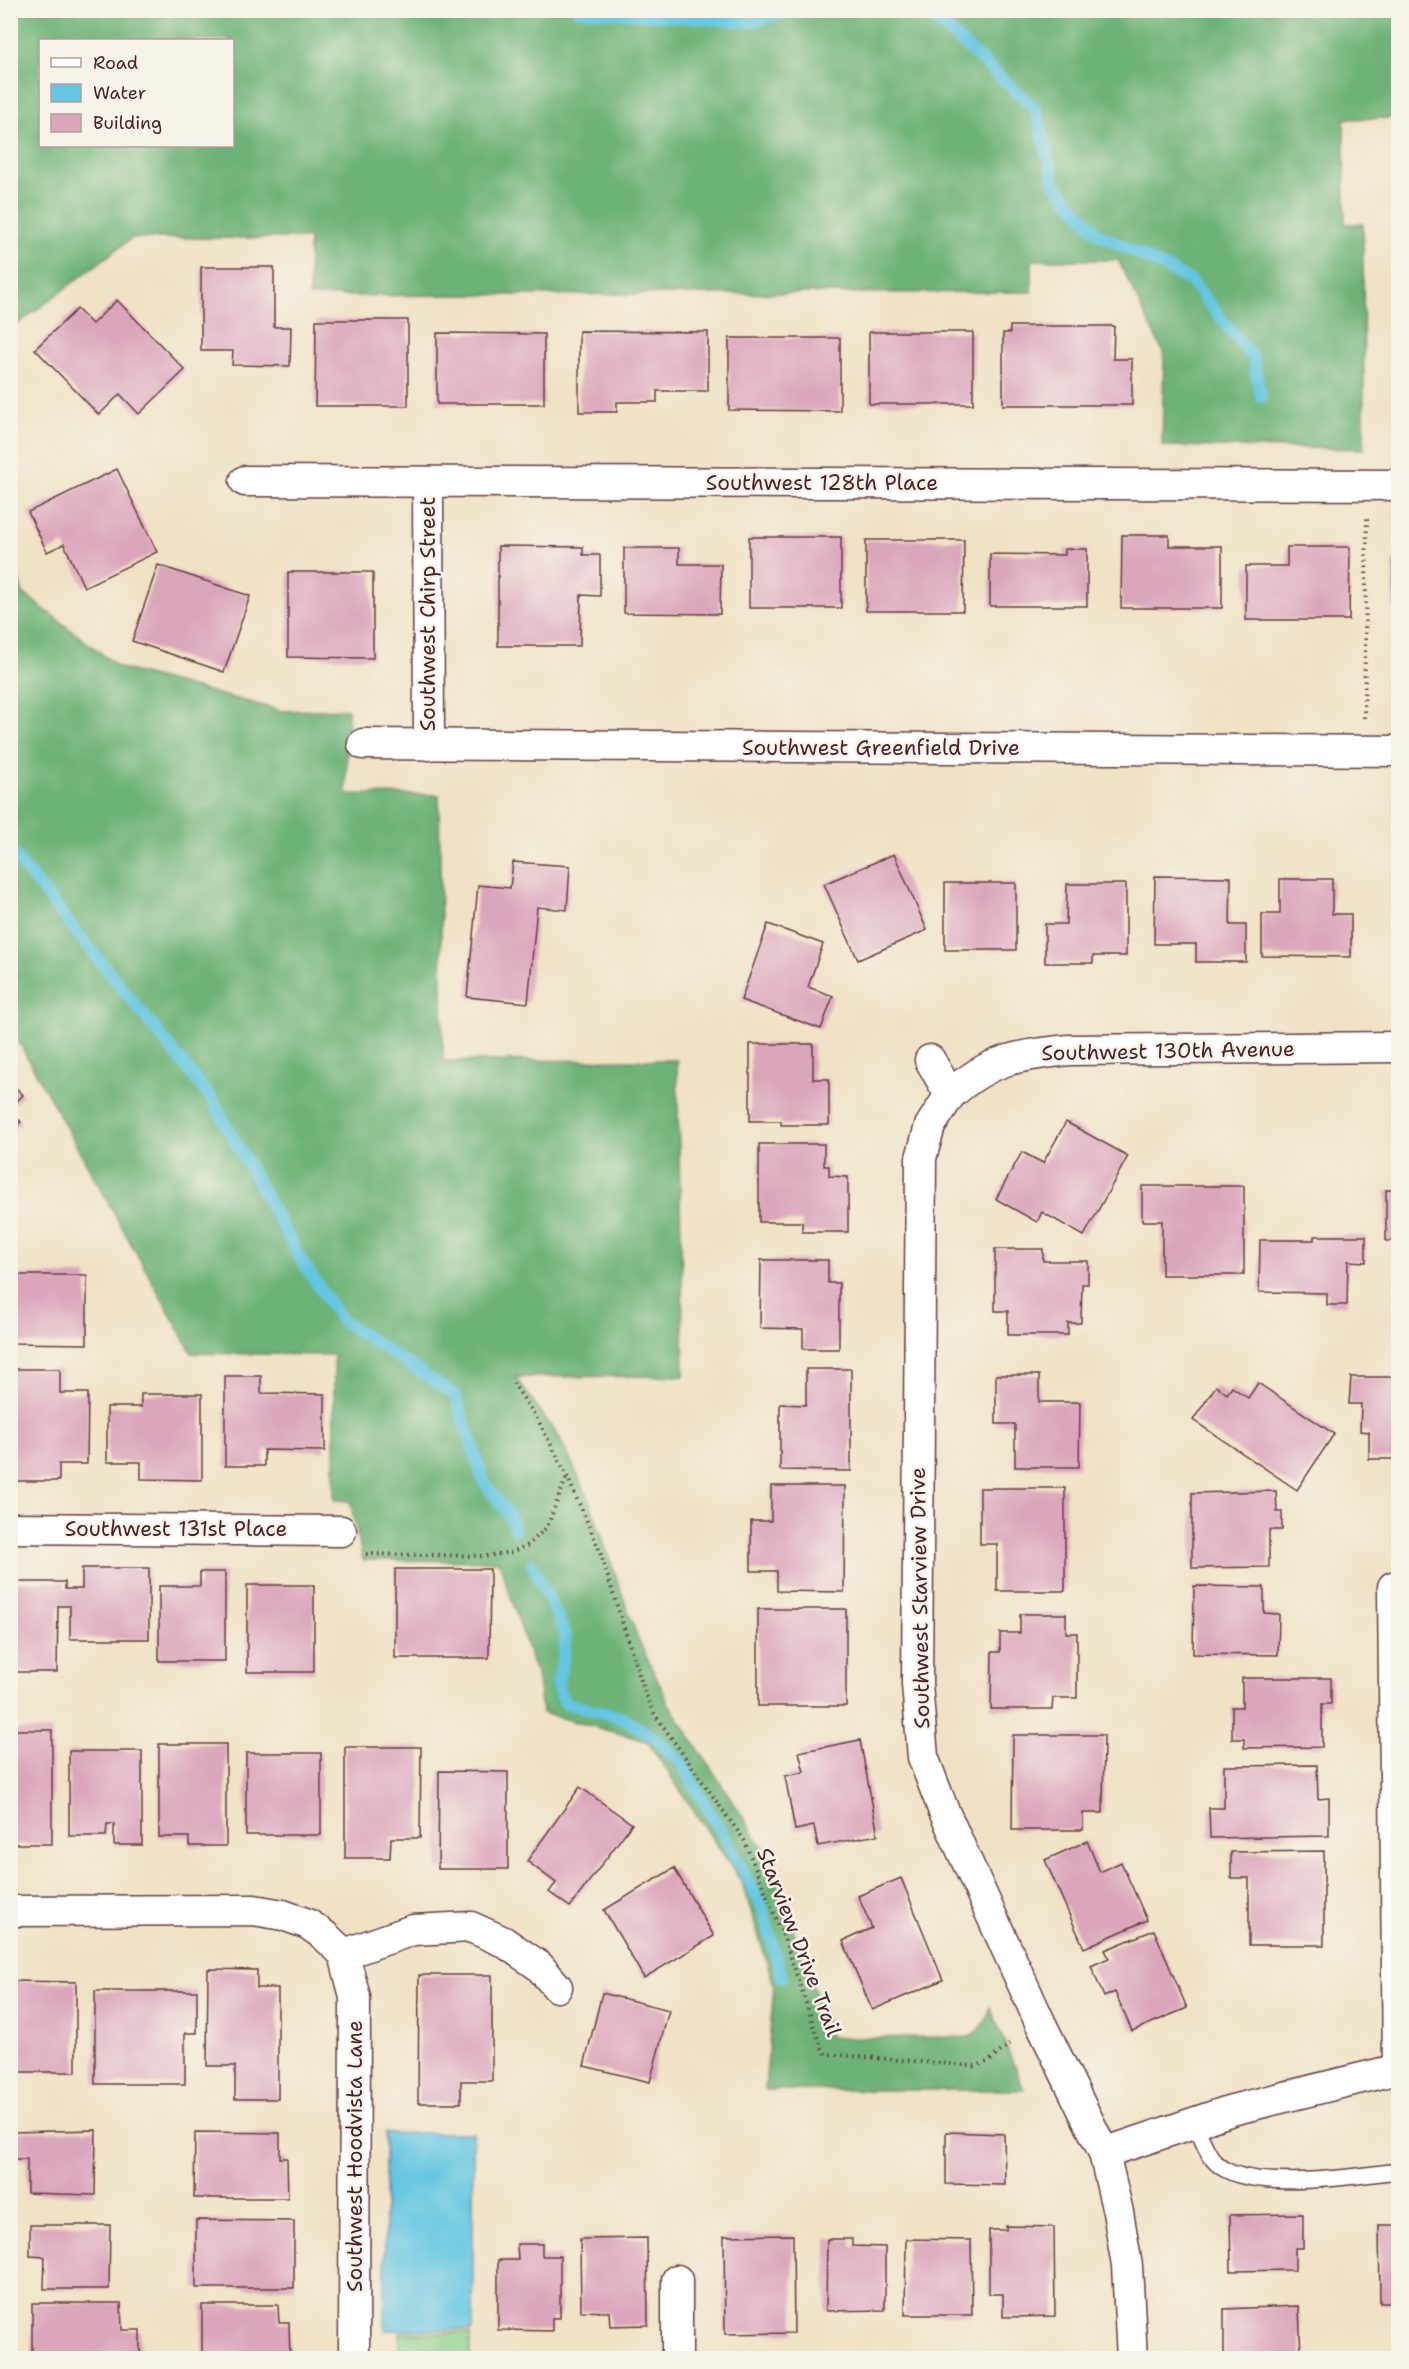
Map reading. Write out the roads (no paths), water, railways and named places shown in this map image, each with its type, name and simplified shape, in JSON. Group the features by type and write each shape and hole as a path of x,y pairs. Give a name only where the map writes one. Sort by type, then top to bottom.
{"street":[{"name":"Southwest 128th Place","path":"245,481 1398,485"},
{"name":"Southwest Chirp Street","path":"428,483 429,745"},
{"name":"Southwest Greenfield Drive","path":"363,744 1398,751"},
{"name":"Southwest 130th Avenue","path":"950,1095 966,1080 993,1064 1041,1053 1070,1050 1398,1047"},
{"path":"930,1060 950,1095"},
{"name":"Southwest Starview Drive","path":"950,1095 930,1126 921,1158 917,1684 923,1757 943,1809 1039,2020 1104,2153 1119,2212 1127,2266 1132,2358"},
{"name":"Southwest 131st Place","path":"10,1528 341,1530"},
{"path":"1104,2153 1194,2121 1299,2092 1398,2069 1396,1587"},
{"path":"10,1911 254,1910 282,1915 308,1924 325,1935 344,1954 413,1930 471,1927 504,1942 539,1966 557,1987"},
{"name":"Southwest Hoodvista Lane","path":"344,1954 355,1997 354,2358"},
{"path":"677,2280 677,2358"}],"lane":[{"path":"1194,2121 1215,2162 1230,2173 1254,2179 1331,2178 1398,2171"}],"water":[{"path":"385,2133 473,2133 473,2330 385,2330"}],"waterway":[{"path":"577,10 751,22 794,10"},
{"path":"925,10 1036,109 1055,184 1097,233 1191,281 1253,358 1261,397"},
{"path":"10,850 211,1098 301,1260 341,1320 455,1395 484,1482 508,1514 515,1529"},
{"path":"532,1564 566,1635 557,1686 565,1703 623,1718 656,1739 680,1761 762,1907 782,1977"}]}
